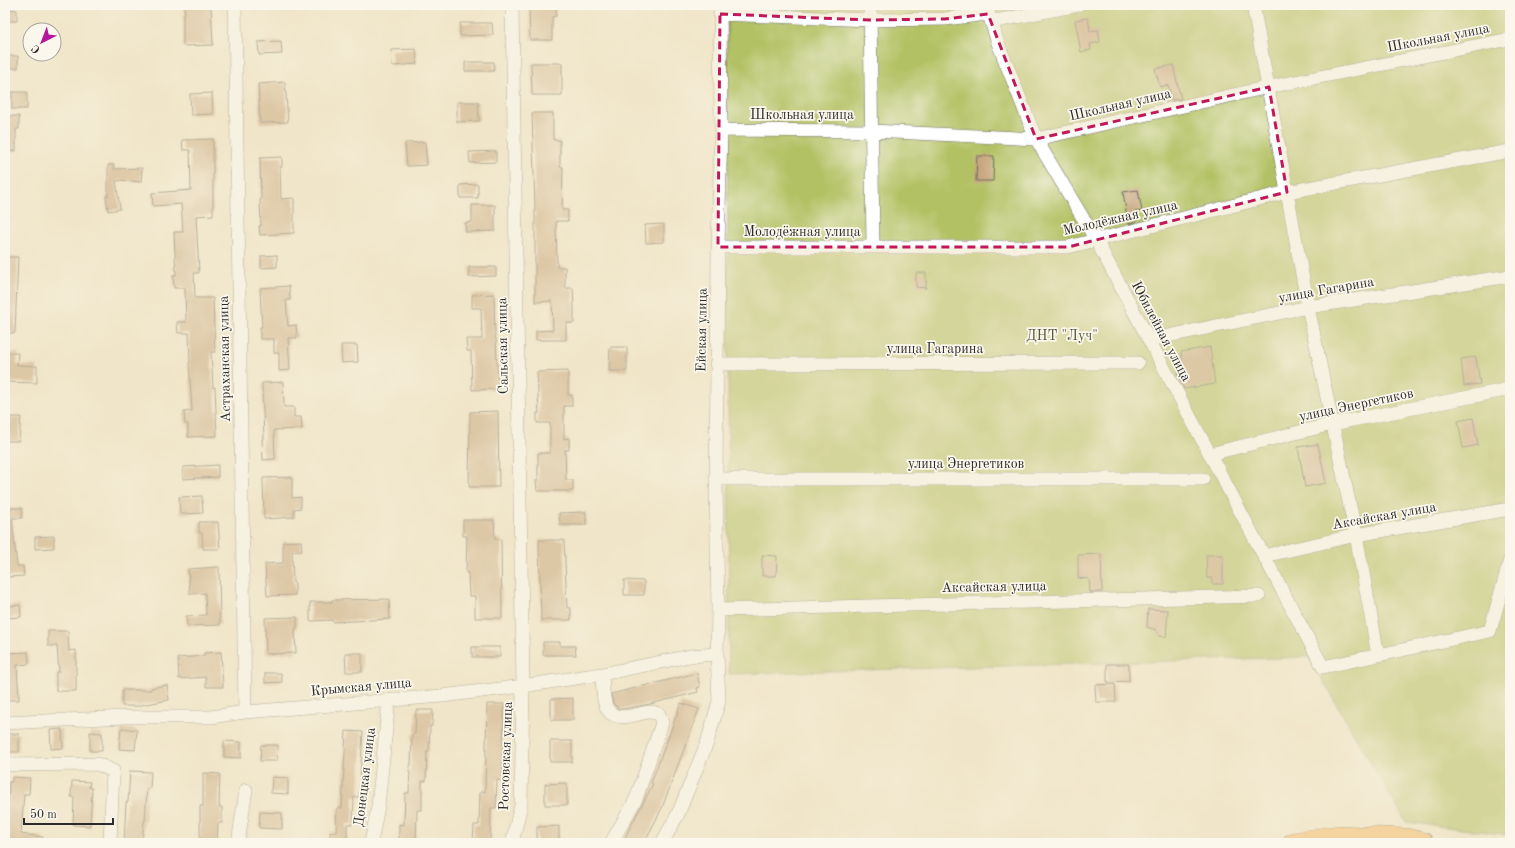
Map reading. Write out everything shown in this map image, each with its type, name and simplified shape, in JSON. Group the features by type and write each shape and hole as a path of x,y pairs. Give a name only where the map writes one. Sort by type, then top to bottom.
{"main road":[{"path":"1293,843 1338,836 1406,839 1423,843"}],"street":[{"name":"Астраханская улица","path":"235,5 245,712"},
{"name":"Сальская улица","path":"512,5 523,690"},
{"path":"870,5 873,246"},
{"path":"723,11 870,20 945,19 1078,5"},
{"path":"1253,5 1308,307 1356,535 1378,654 1490,631 1510,560"},
{"name":"Ейская улица","path":"662,843 678,814 707,742 719,701 717,654 725,610 716,479 716,364 724,247 726,130 723,11"},
{"name":"Юбилейная улица","path":"989,14 1036,139 1096,240 1323,666 1378,654"},
{"name":"Школьная улица","path":"726,130 872,131 1036,139 1269,87 1510,39"},
{"name":"Молодёжная улица","path":"724,247 1068,247 1287,192 1510,151"},
{"name":"улица Гагарина","path":"1149,340 1308,307 1510,276"},
{"name":"улица Гагарина","path":"716,364 1138,363"},
{"name":"улица Энергетиков","path":"1210,454 1332,424 1510,389"},
{"name":"улица Энергетиков","path":"716,479 1203,479"},
{"name":"Аксайская улица","path":"1264,556 1356,535 1510,509"},
{"name":"Аксайская улица","path":"725,610 1259,596"},
{"name":"Крымская улица","path":"5,723 126,717 211,717 245,712 523,690 690,656 717,654"},
{"path":"602,674 604,705 607,711 618,717 633,716 650,711 659,714 662,723 636,799 611,843"},
{"name":"Ростовская улица","path":"512,843 521,805 523,690"},
{"name":"Донецкая улица","path":"371,843 378,806 389,700"},
{"path":"5,765 97,764 113,771 110,843"},
{"path":"238,843 246,790"}],"highlighted area":[{"path":"720,14 870,20 945,19 988,14 1036,139 1269,87 1287,192 1068,247 718,247"}],"green space":[{"name":"ДНТ \"Луч\"","path":"727,5 1510,5 1510,835 1406,822 1309,657 729,674"}],"building":[{"path":"184,5 211,5 213,45 183,46 183,16 185,15"},
{"path":"545,5 556,5 556,16 552,17 552,40 530,40 529,8 545,8"},
{"path":"5,9 17,10 17,21 5,21"},
{"path":"1088,18 1090,31 1098,30 1100,42 1090,44 1091,50 1081,52 1075,20"},
{"path":"460,23 492,23 493,35 460,36"},
{"path":"281,41 282,54 259,55 258,42"},
{"path":"416,49 417,64 392,66 391,50"},
{"path":"5,56 18,56 18,68 5,68"},
{"path":"465,62 494,62 494,71 465,71"},
{"path":"531,63 562,63 562,95 532,95"},
{"path":"1173,65 1181,99 1172,100 1168,85 1160,87 1155,69"},
{"path":"285,82 288,122 260,123 258,84"},
{"path":"12,92 27,92 27,109 12,109"},
{"path":"212,93 213,114 191,115 190,94"},
{"path":"457,102 478,102 479,121 457,122"},
{"path":"532,113 553,113 553,140 560,140 560,167 563,167 562,210 568,210 568,221 556,221 557,267 565,267 565,288 573,288 574,308 574,323 566,323 566,340 536,340 536,331 553,330 552,301 535,302 535,207"},
{"path":"5,116 19,116 19,129 16,129 16,151 5,151"},
{"path":"213,139 213,215 196,216 199,273 194,273 195,298 213,298 215,352 211,352 213,388 215,387 217,436 188,437 188,424 185,424 184,412 192,411 189,333 178,333 177,322 186,322 185,288 174,288 173,275 176,275 174,232 183,232 181,204 153,206 152,193 191,190 190,150 183,150 182,140"},
{"path":"425,142 427,165 407,166 405,143"},
{"path":"496,151 496,162 470,163 469,152"},
{"path":"977,156 994,156 993,181 976,181"},
{"path":"282,157 282,167 280,167 281,199 294,198 294,233 260,235 260,158"},
{"path":"108,165 114,165 114,169 142,168 141,182 116,181 120,209 108,211 106,196 108,196"},
{"path":"478,184 478,198 460,198 460,185"},
{"path":"1138,190 1142,211 1135,212 1136,222 1128,224 1123,192"},
{"path":"472,205 495,205 495,231 466,232 465,223 472,222"},
{"path":"664,224 664,242 646,243 645,225"},
{"path":"277,255 277,267 261,268 261,256"},
{"path":"5,257 18,257 15,333 5,333"},
{"path":"469,267 496,267 496,276 469,277"},
{"path":"916,273 926,273 926,288 916,287"},
{"path":"289,286 290,300 286,300 288,326 296,325 297,338 288,338 290,370 279,371 279,353 274,353 274,339 260,339 260,327 262,327 260,288"},
{"path":"494,294 498,389 472,390 471,351 467,351 466,339 482,339 481,308 472,308 472,295"},
{"path":"341,345 357,345 358,362 342,363"},
{"path":"610,347 627,347 627,371 609,371"},
{"path":"1210,347 1215,384 1184,389 1177,373 1184,372 1181,352"},
{"path":"5,353 18,353 17,365 37,366 37,383 5,382"},
{"path":"1476,357 1480,384 1464,386 1461,359"},
{"path":"568,371 568,395 572,395 572,406 564,406 564,439 569,438 569,450 565,450 566,480 573,480 573,491 537,491 536,480 538,480 538,453 550,453 550,423 537,423 537,413 539,413 537,372"},
{"path":"283,382 284,407 294,407 294,417 301,417 302,429 274,430 275,459 263,460 262,439 264,439 262,383"},
{"path":"498,411 499,487 469,487 470,412"},
{"path":"5,417 21,417 19,441 5,441"},
{"path":"1473,418 1478,445 1463,448 1458,421"},
{"path":"1318,444 1326,483 1305,487 1298,447"},
{"path":"218,465 218,477 183,479 183,467"},
{"path":"292,477 292,498 301,497 301,508 294,509 294,517 264,519 263,478"},
{"path":"202,496 203,513 180,514 179,497"},
{"path":"5,508 22,508 22,518 12,518 17,566 23,566 24,576 8,577 7,563 5,563"},
{"path":"586,512 586,525 560,525 559,513"},
{"path":"463,520 494,520 495,539 501,539 502,618 475,618 475,596 469,596 468,573 466,573 467,536 463,536"},
{"path":"199,522 218,522 220,549 203,549 202,533 199,533"},
{"path":"54,536 54,548 35,549 35,537"},
{"path":"539,540 564,540 567,608 571,608 571,620 541,620"},
{"path":"301,541 302,551 292,551 295,595 267,596 265,564 283,563 283,542"},
{"path":"1101,554 1102,592 1090,592 1089,579 1078,578 1078,555"},
{"path":"762,555 777,556 776,576 762,576"},
{"path":"1206,555 1223,555 1223,584 1212,584 1212,578 1207,578"},
{"path":"219,567 220,625 187,626 186,616 206,615 205,593 190,594 188,569"},
{"path":"624,580 644,581 644,595 624,595"},
{"path":"389,599 390,619 333,622 332,620 310,621 310,602"},
{"path":"20,605 21,617 5,618 5,606"},
{"path":"1148,609 1168,610 1166,637 1159,636 1156,630 1147,627"},
{"path":"297,617 297,629 295,629 296,653 266,654 265,618"},
{"path":"48,631 68,631 69,651 76,650 76,691 56,691 56,672 59,672 57,646 48,646"},
{"path":"543,642 560,642 560,646 575,646 576,655 543,655"},
{"path":"472,647 500,647 500,657 472,657"},
{"path":"28,652 29,664 17,665 19,700 5,700 5,653"},
{"path":"221,652 223,687 206,687 206,677 179,679 178,658 204,656 204,653"},
{"path":"345,653 362,653 362,672 346,672"},
{"path":"1107,664 1129,664 1129,681 1107,682"},
{"path":"265,673 281,673 282,682 265,683"},
{"path":"697,673 700,687 697,688 698,692 623,709 618,708 613,703 611,694"},
{"path":"1115,684 1116,702 1096,702 1095,685"},
{"path":"167,685 169,700 141,706 122,706 122,690 151,690 151,688"},
{"path":"573,698 573,720 551,720 551,699"},
{"path":"681,703 699,709 662,808 644,843 622,843 653,784 651,783"},
{"path":"487,704 504,704 502,780 497,780 496,808 491,808 490,841 473,841 474,825 479,825 480,792 485,792"},
{"path":"416,710 433,710 432,726 430,726 429,751 427,751 426,781 422,781 422,810 417,810 416,841 399,840 399,824 404,825 405,793 409,793 412,734 415,734"},
{"path":"121,728 137,730 135,750 119,749"},
{"path":"62,729 63,748 51,749 50,730"},
{"path":"346,731 363,732 359,797 354,797 353,824 347,824 347,843 330,843 330,832 336,832 337,808 342,808"},
{"path":"90,732 102,733 102,751 90,751"},
{"path":"5,734 19,734 19,752 5,752"},
{"path":"224,741 241,742 241,758 224,757"},
{"path":"550,741 572,741 572,762 550,762"},
{"path":"261,745 278,745 277,761 260,761"},
{"path":"130,771 151,772 150,789 147,788 142,843 124,843 126,802 128,802"},
{"path":"203,773 220,774 219,807 222,807 222,823 218,823 217,843 200,843 200,806 203,806"},
{"path":"12,777 30,778 29,794 24,794 21,834 43,837 42,843 5,843 5,805 8,805 9,782 12,782"},
{"path":"272,777 288,778 288,794 271,793"},
{"path":"72,781 90,782 89,788 92,788 90,826 73,825 74,797 71,797"},
{"path":"567,783 567,805 545,805 545,784"},
{"path":"260,812 282,813 282,829 259,828"},
{"path":"559,826 559,843 537,843 537,827"}]}
